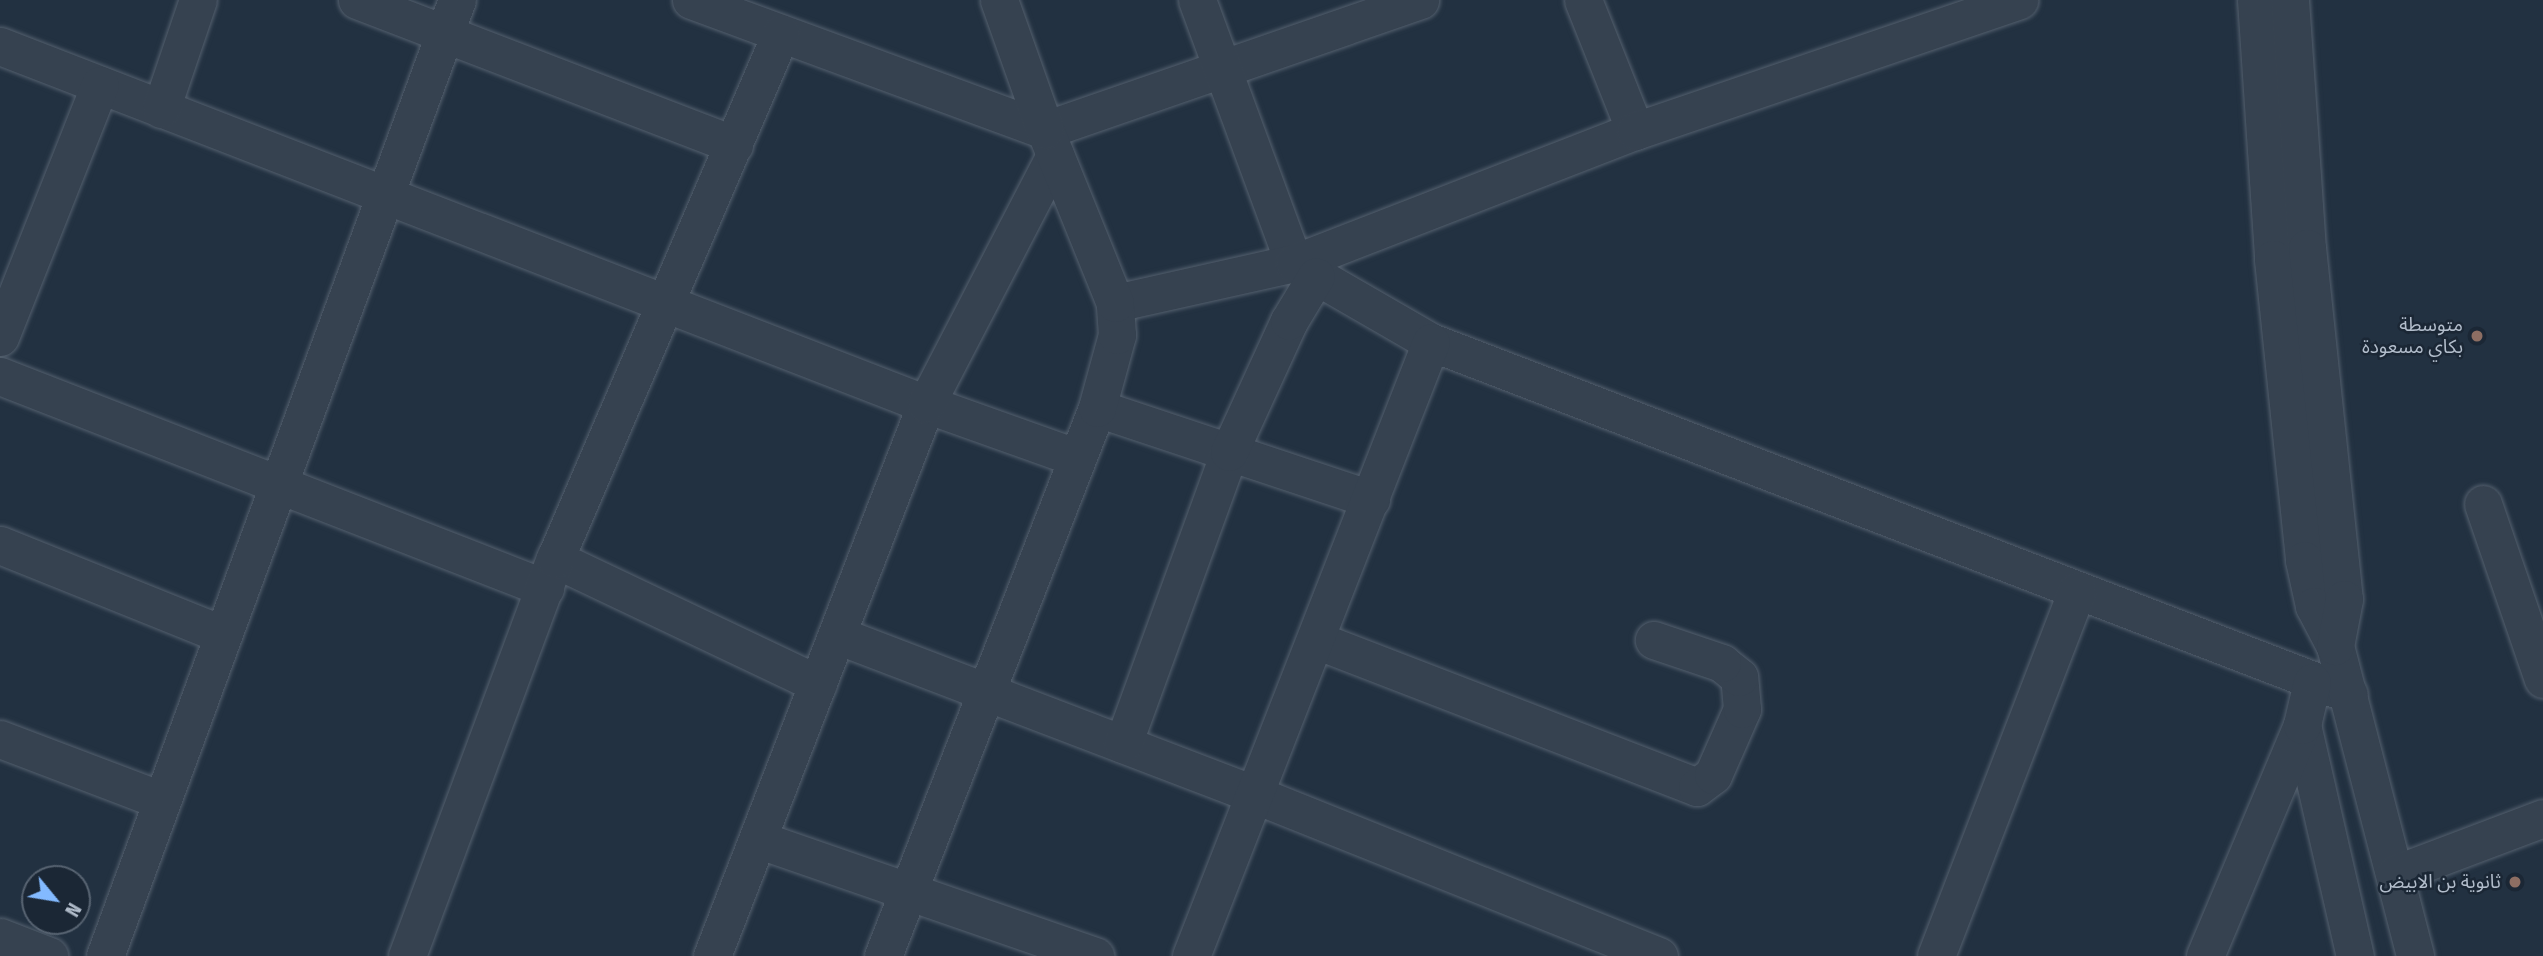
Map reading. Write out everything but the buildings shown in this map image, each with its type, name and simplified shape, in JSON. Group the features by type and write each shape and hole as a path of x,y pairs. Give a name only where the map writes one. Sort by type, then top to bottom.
{"street":[{"path":"161,109 198,0"},
{"path":"358,0 734,145"},
{"path":"105,956 275,486 387,197 447,35 457,0"},
{"path":"691,0 781,33 1050,142"},
{"path":"883,956 906,891 988,693 1075,457 1097,408 1117,335 1115,303 1050,142 999,0"},
{"path":"1197,0 1305,269 1431,342 2349,694"},
{"path":"712,956 760,840 926,404 1050,142 1223,68 1418,0"},
{"path":"1583,0 1635,131"},
{"path":"1115,303 1305,269 1635,131 1939,14 2019,0"},
{"path":"2256,0 2273,259 2304,560 2314,606 2335,646 2349,694 2414,956"},
{"path":"2290,0 2308,248 2344,599 2335,646"},
{"path":"407,956 550,574 781,33"},
{"path":"0,46 926,404 1075,457"},
{"path":"0,337 100,85"},
{"path":"1123,744 1229,452 1289,321 1305,269"},
{"path":"1191,956 1431,342"},
{"path":"0,376 275,486 550,574 818,684"},
{"path":"1097,408 1371,499"},
{"path":"2483,504 2543,679"},
{"path":"0,545 221,634"},
{"path":"1936,956 2077,590"},
{"path":"837,635 1256,794 1659,956"},
{"path":"1316,640 1697,787 1713,775 1742,709 1739,677 1722,663 1654,640"},
{"path":"2205,956 2302,725 2312,682"},
{"path":"2302,725 2355,956"},
{"path":"0,739 161,800"},
{"path":"2395,874 2543,818"},
{"path":"760,840 1096,956"},
{"path":"0,937 49,956"}],"place":[{"name":"متوسطة بكاي مسعودة","path":"2477,336"},
{"name":"ثانوية بن الابيض","path":"2515,882"}]}
